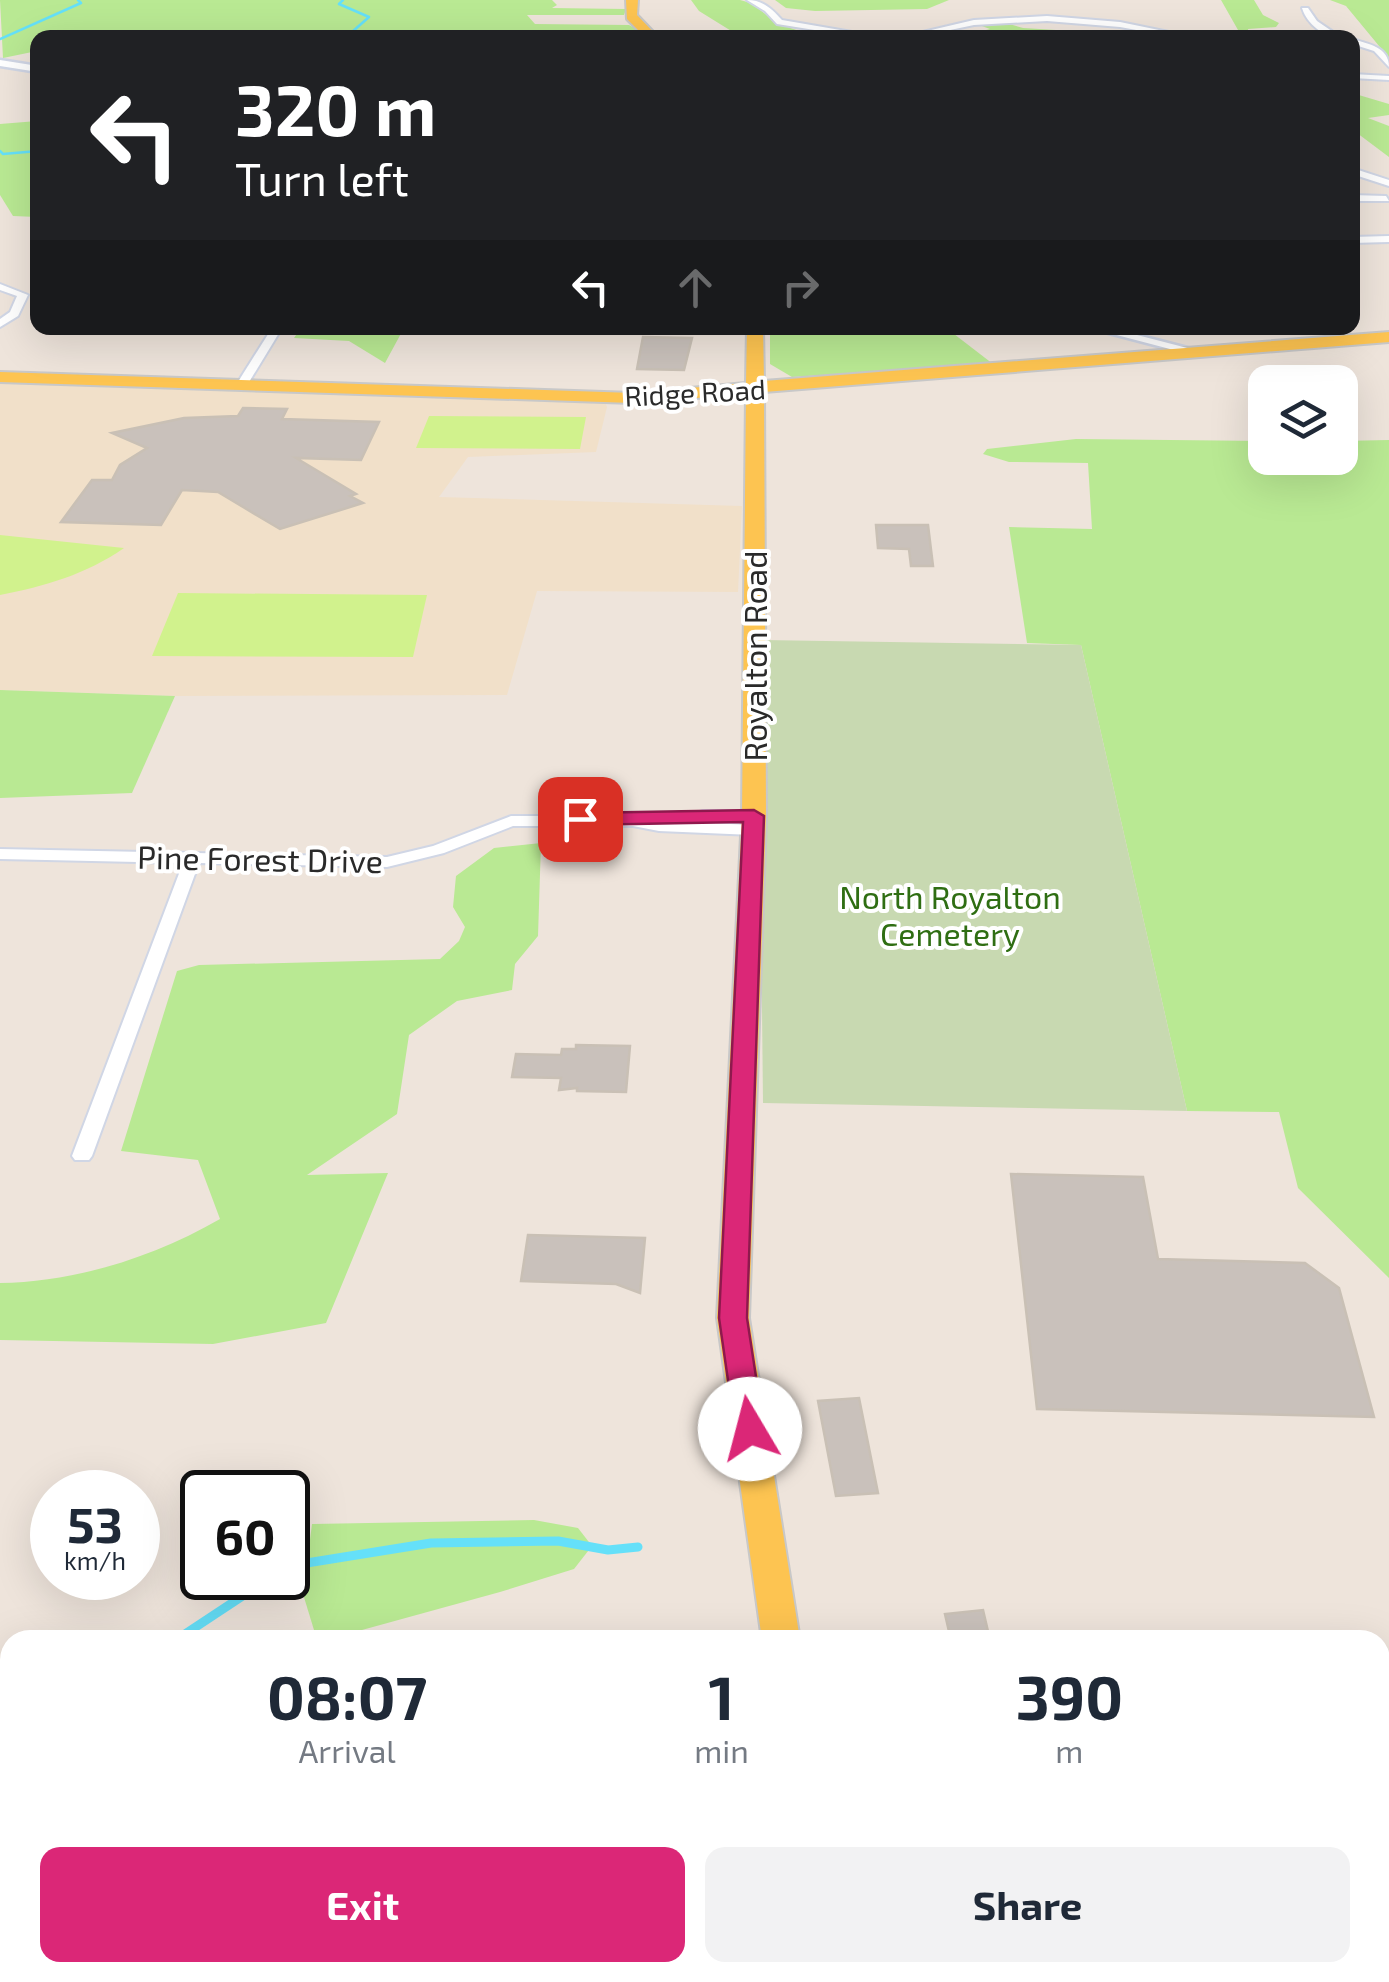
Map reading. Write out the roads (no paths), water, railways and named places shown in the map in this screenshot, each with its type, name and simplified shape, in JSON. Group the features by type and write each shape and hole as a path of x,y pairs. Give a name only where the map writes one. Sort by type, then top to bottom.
{"main road":[{"path":"632,0 631,16 646,30"},
{"name":"Royalton Road","path":"755,335 753,823 733,1318 780,1630"},
{"name":"Ridge Road","path":"0,377 633,398 1189,350 1389,337"}],"street":[{"path":"751,0 768,9 780,22 830,30"},
{"path":"1304,10 1326,30"},
{"path":"938,30 978,20 1044,17 1108,21 1154,30"},
{"path":"790,24 833,23 872,30"},
{"path":"1360,44 1377,49 1389,65"},
{"path":"0,63 30,68"},
{"path":"1360,76 1389,78"},
{"path":"1360,176 1388,193"},
{"path":"1360,197 1388,193"},
{"path":"1360,240 1389,239"},
{"path":"0,287 30,294"},
{"path":"0,324 14,314 23,295"},
{"path":"242,385 273,335"},
{"path":"1126,335 1189,350"},
{"name":"Pine Forest Drive","path":"0,854 387,862 438,850 511,821 633,821 659,826 753,823"},
{"path":"82,1156 192,859"}],"waterway":[{"path":"0,39 81,3 78,0"},
{"path":"343,0 339,4 369,17 354,30"},
{"path":"0,151 30,152"},
{"path":"310,1562 431,1543 558,1541 608,1550 638,1547"},
{"path":"191,1630 237,1600"}],"park label":[{"name":"North Royalton Cemetery","path":"950,914"}]}
